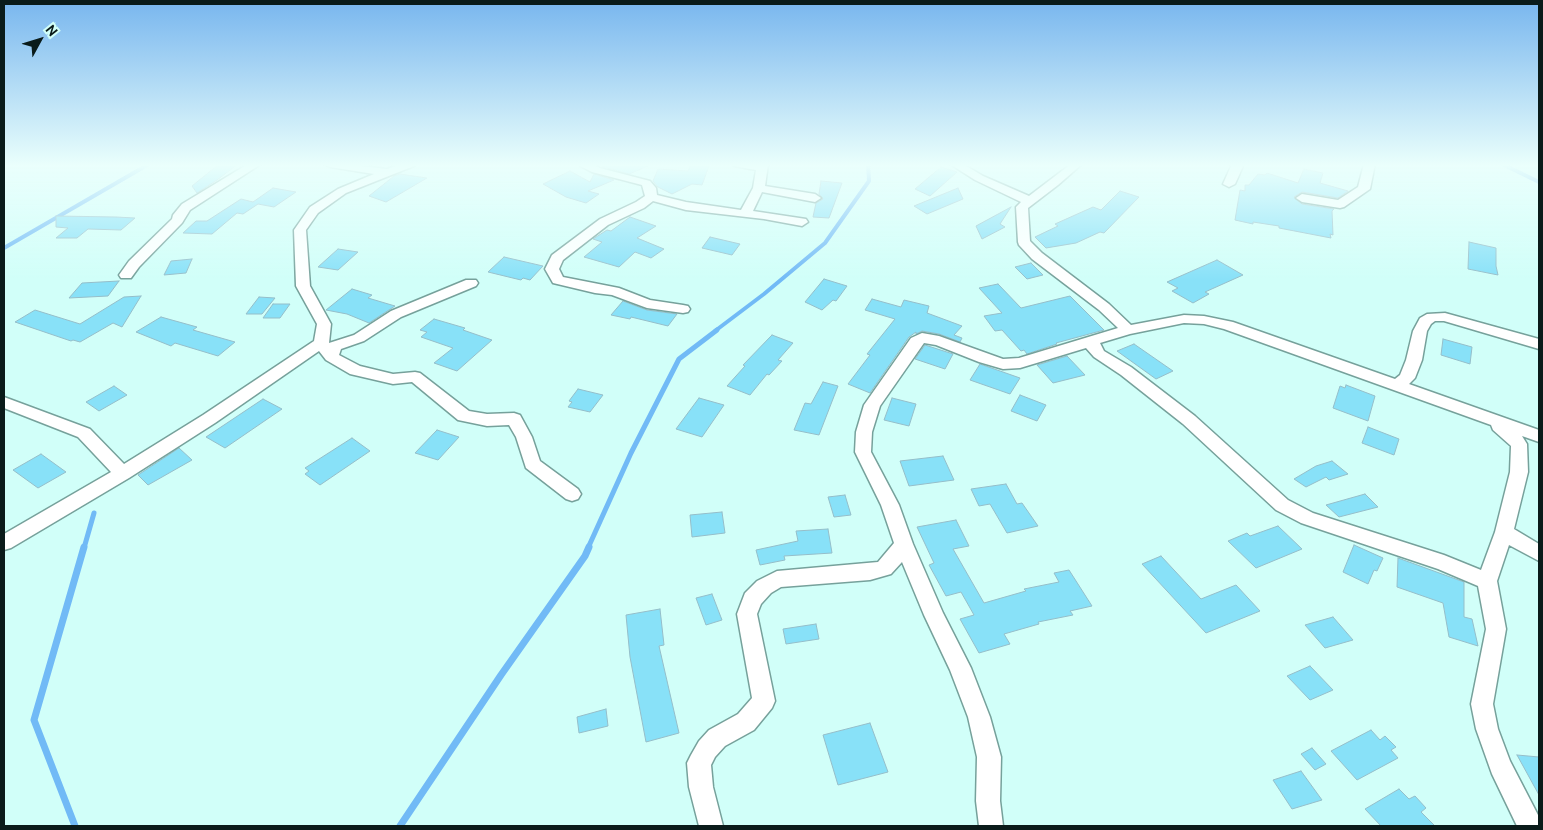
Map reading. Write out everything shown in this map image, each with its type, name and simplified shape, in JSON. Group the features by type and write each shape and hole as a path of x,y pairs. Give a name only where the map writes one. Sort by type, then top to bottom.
{"street":[{"path":"126,275 134,264 178,220 179,215 186,207 193,203"},
{"path":"325,203 314,210 300,230 303,286 324,324 321,343 331,357 355,370 394,379 415,377 464,416 487,420 514,419 524,437 532,464 572,494"},
{"path":"643,203 604,222 557,258 552,269 558,280 595,289 614,291 647,304 683,308"},
{"path":"673,203 802,222"},
{"path":"745,214 751,203"},
{"path":"1027,203 1022,207 1024,242 1037,256 1104,307 1128,330"},
{"path":"331,357 334,346 359,338 396,314 472,283"},
{"path":"1396,386 1408,378 1420,330 1432,316 1445,317 1539,344"},
{"path":"991,826 988,801 989,758 979,717 960,668 934,615 904,544 890,505 863,452 864,432 872,405 916,341 922,338 929,338 984,359 1004,364 1020,363 1128,330 1184,319 1204,320 1228,326 1539,436"},
{"path":"1092,342 1099,354 1126,371 1189,420 1282,505 1307,518 1444,562 1487,581"},
{"path":"4,543 123,473 209,419 321,343"},
{"path":"4,402 84,433 123,473"},
{"path":"1491,420 1509,433 1519,444 1519,472 1504,532 1487,581 1496,629 1482,704 1487,729 1500,766 1530,826"},
{"path":"1504,532 1520,544 1539,553"},
{"path":"712,826 701,787 699,763 707,749 717,738 746,722 764,701 747,614 752,599 764,587 777,580 870,572 884,568 896,556 904,544"}],"building":[{"path":"235,203 280,203 274,207 258,204 243,214 237,213 212,234 183,233 196,221 207,221"},
{"path":"816,203 835,203 829,218 813,217"},
{"path":"922,203 954,203 927,214 914,206"},
{"path":"1108,203 1133,203 1104,233 1100,232 1076,243 1046,248 1035,237 1058,226 1055,224 1093,207 1101,210"},
{"path":"1238,203 1301,203 1334,209 1332,211 1333,235 1330,234 1331,238 1279,228 1279,226 1253,222 1253,224 1235,220"},
{"path":"1011,207 1000,224 1005,227 982,239 976,226"},
{"path":"56,216 135,218 121,230 88,229 77,238 56,238 68,228 56,227"},
{"path":"630,217 656,226 637,238 664,249 651,258 635,252 619,267 584,257 602,242 593,239 607,230 611,231"},
{"path":"710,237 740,244 732,255 702,248"},
{"path":"1469,242 1496,248 1498,275 1468,269"},
{"path":"338,249 358,252 338,270 318,267"},
{"path":"504,257 543,266 530,280 523,278 521,280 488,272"},
{"path":"192,259 186,273 164,275 171,261"},
{"path":"1217,260 1243,275 1205,292 1209,294 1193,303 1172,291 1178,288 1167,282"},
{"path":"1031,263 1043,275 1027,279 1015,267"},
{"path":"824,279 847,286 836,301 833,300 822,310 805,302"},
{"path":"119,281 108,296 69,298 82,283"},
{"path":"998,284 1021,308 1070,296 1104,330 1056,343 1027,354 1024,350 1021,351 1002,330 995,331 984,316 1002,313 979,288"},
{"path":"352,289 372,295 368,298 395,306 369,323 347,314 326,310"},
{"path":"141,296 122,327 113,323 80,342 71,341 15,322 35,310 80,324 124,297"},
{"path":"259,297 275,298 262,314 246,314"},
{"path":"872,299 901,307 904,300 929,306 927,313 962,326 954,335 962,338 960,342 939,334 922,331 916,334 916,332 909,337 870,393 848,384 870,355 867,354 895,319 865,310"},
{"path":"623,301 647,310 677,314 668,326 631,317 630,319 611,315"},
{"path":"273,304 290,304 280,318 263,318"},
{"path":"161,317 197,327 193,330 235,342 218,356 175,343 171,346 136,332"},
{"path":"434,319 465,328 463,330 492,340 457,371 434,363 453,348 421,337 427,332 420,330"},
{"path":"772,335 793,343 778,360 782,361 769,375 767,374 750,395 727,386 745,366 743,365"},
{"path":"1443,339 1472,347 1470,364 1441,355"},
{"path":"1134,344 1173,371 1156,379 1117,351"},
{"path":"925,345 953,354 945,369 915,359"},
{"path":"1067,356 1085,375 1053,383 1037,365"},
{"path":"980,364 1020,378 1010,394 970,380"},
{"path":"823,382 838,386 819,435 794,430 805,403 811,404"},
{"path":"1346,385 1375,396 1368,421 1333,408 1340,386 1345,388"},
{"path":"114,386 127,395 99,411 86,402"},
{"path":"578,389 603,395 590,412 568,407 572,402 569,401"},
{"path":"1020,395 1046,405 1037,421 1011,411"},
{"path":"699,398 724,405 702,437 676,429"},
{"path":"892,398 916,404 909,426 884,420"},
{"path":"263,399 282,409 225,448 206,437"},
{"path":"1368,427 1399,439 1394,455 1362,443"},
{"path":"437,430 459,437 438,460 415,453"},
{"path":"352,438 370,451 320,485 305,474 309,471 305,468"},
{"path":"179,448 192,460 148,485 138,475"},
{"path":"41,454 66,472 38,488 13,470"},
{"path":"943,456 954,480 909,486 900,461"},
{"path":"1332,461 1348,474 1329,480 1326,477 1306,487 1294,479 1316,466"},
{"path":"1006,484 1017,504 1022,503 1038,526 1007,533 990,504 979,506 971,489"},
{"path":"1365,494 1378,507 1339,517 1326,505"},
{"path":"845,495 851,515 834,517 828,497"},
{"path":"722,512 725,533 692,537 690,515"},
{"path":"956,520 969,546 953,549 984,603 1026,591 1024,589 1059,582 1054,573 1069,570 1092,606 1070,611 1073,615 1038,622 1039,624 1004,634 1010,644 979,653 960,619 974,615 961,592 946,596 929,565 934,563 917,527"},
{"path":"1278,526 1302,549 1256,568 1228,541 1247,533 1250,536"},
{"path":"828,529 832,553 784,556 785,560 760,565 756,550 798,541 796,531"},
{"path":"1354,545 1383,558 1377,571 1374,570 1368,584 1343,572"},
{"path":"1161,556 1201,599 1236,585 1260,611 1206,633 1142,564"},
{"path":"1398,558 1464,582 1464,617 1472,619 1478,646 1449,637 1443,603 1397,587"},
{"path":"712,594 722,620 706,625 696,598"},
{"path":"660,609 664,645 659,646 679,733 646,742 630,657 626,615"},
{"path":"1333,617 1353,640 1325,648 1305,625"},
{"path":"816,624 819,639 786,644 783,629"},
{"path":"1310,666 1333,690 1310,700 1287,676"},
{"path":"606,709 608,726 579,733 577,717"},
{"path":"870,723 888,772 838,785 823,735"},
{"path":"1371,730 1380,740 1385,736 1396,747 1391,750 1398,758 1357,780 1331,751"},
{"path":"1312,748 1326,764 1315,770 1301,754"},
{"path":"1517,755 1539,757 1539,795"},
{"path":"1301,771 1322,800 1292,809 1273,780"},
{"path":"1399,789 1409,799 1415,796 1426,808 1421,812 1435,826 1381,826 1365,809"}],"waterway":[{"path":"4,248 82,203"},
{"path":"715,331 764,294 825,243 854,203"},
{"path":"588,548 631,453 679,359 717,330"},
{"path":"84,548 94,513"},
{"path":"75,826 34,720 84,547"},
{"path":"400,826 501,675 585,556 589,547"}]}
